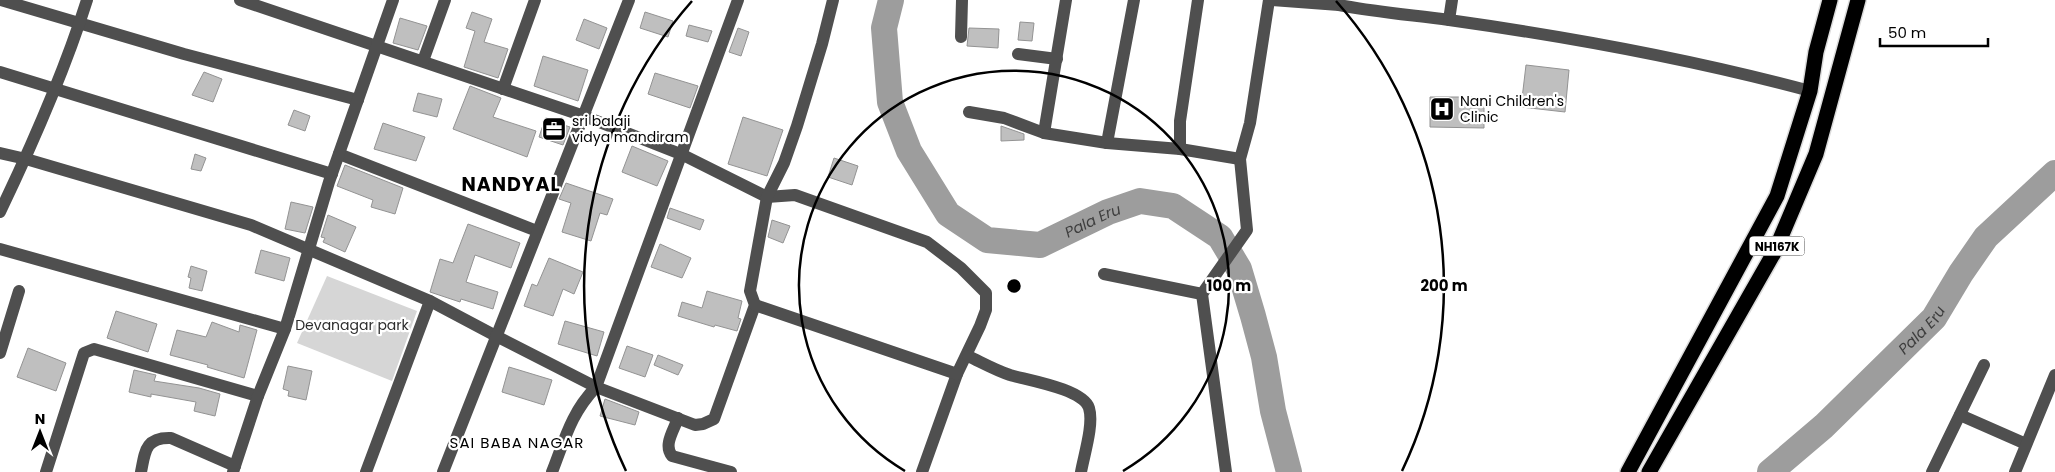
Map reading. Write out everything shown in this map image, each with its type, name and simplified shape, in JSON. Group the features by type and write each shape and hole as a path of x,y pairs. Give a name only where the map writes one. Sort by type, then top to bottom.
{"highway":[{"name":"NH167K","path":"1628,472 1637,452 1776,196 1810,90 1816,52 1830,0"},
{"name":"NH167K","path":"1648,472 1775,251 1816,154 1858,0"}],"street":[{"path":"0,0 184,54 358,100"},
{"path":"0,212 26,159 80,24 87,0"},
{"path":"240,0 584,116 683,155 767,197 795,195 927,242 961,268 986,293 986,310 968,356 957,374 922,472"},
{"path":"141,472 146,448 152,441 160,437 170,438 234,469 258,396 286,329 332,174 393,0"},
{"path":"423,61 445,0"},
{"path":"504,89 535,0"},
{"path":"443,472 629,0"},
{"path":"552,472 574,414 583,400 596,387 683,155 738,0"},
{"path":"0,153 251,225 430,301 596,387 695,425 703,424 714,419 755,305 750,291 767,197 784,163 797,126 834,0"},
{"path":"961,37 962,0"},
{"path":"1044,133 1066,0"},
{"path":"1107,143 1134,0"},
{"path":"1180,149 1180,120 1198,0"},
{"path":"1226,472 1202,294 1247,230 1240,159 1250,123 1271,0 1338,3 1370,11 1449,20 1647,52 1744,73 1810,90"},
{"path":"1449,20 1452,0"},
{"path":"1018,54 1057,59"},
{"path":"0,72 332,174"},
{"path":"969,112 1004,118 1044,133 1107,143 1180,149 1240,159"},
{"path":"339,154 537,232"},
{"path":"0,249 286,329"},
{"path":"1104,274 1202,294"},
{"path":"0,353 19,290"},
{"path":"366,472 430,301"},
{"path":"755,305 957,374"},
{"path":"46,472 84,353 88,350 94,349 258,396"},
{"path":"968,356 1008,374 1060,389 1081,399 1089,406 1091,420 1081,472"},
{"path":"1932,472 1984,365"},
{"path":"2015,472 2055,375"},
{"path":"1960,415 2026,444"},
{"path":"678,418 668,445 668,451 672,456 731,472"},
{"path":"1637,452 1648,472"}],"green space":[{"name":"Devanagar park","path":"327,276 417,311 392,381 297,343"}],"building":[{"path":"472,12 492,19 484,42 508,49 498,78 464,67 475,31 466,28"},
{"path":"645,12 673,21 668,37 640,28"},
{"path":"400,18 427,26 418,50 393,43"},
{"path":"584,19 607,28 599,49 576,40"},
{"path":"1020,22 1034,23 1032,41 1018,40"},
{"path":"689,25 712,31 708,42 686,36"},
{"path":"738,28 749,32 741,56 729,52"},
{"path":"969,28 999,29 998,48 967,46"},
{"path":"543,56 588,70 578,101 534,86"},
{"path":"1526,65 1569,70 1565,112 1521,107"},
{"path":"204,72 222,79 213,102 192,95"},
{"path":"655,73 698,86 690,108 648,94"},
{"path":"470,86 501,98 493,117 536,131 527,157 453,129"},
{"path":"418,93 442,99 437,117 413,111"},
{"path":"1430,97 1484,97 1484,128 1430,127"},
{"path":"294,110 310,116 305,131 288,125"},
{"path":"743,117 783,130 767,176 728,164"},
{"path":"545,119 570,127 563,145 539,137"},
{"path":"383,123 425,137 416,161 374,149"},
{"path":"1001,126 1024,134 1024,140 1001,141"},
{"path":"632,146 668,161 657,186 622,172"},
{"path":"195,154 206,158 201,171 191,169"},
{"path":"834,158 858,166 852,185 828,177"},
{"path":"345,165 403,188 395,214 371,207 373,200 337,186"},
{"path":"566,183 613,199 607,215 600,213 591,241 562,232 571,203 559,199"},
{"path":"291,202 313,207 305,233 285,229"},
{"path":"670,208 704,220 700,230 667,218"},
{"path":"328,215 356,227 345,252 323,242 325,238 321,237"},
{"path":"772,220 790,226 783,243 768,237"},
{"path":"468,224 520,243 511,268 475,255 466,282 498,292 493,309 461,299 460,302 430,292 440,259 453,263"},
{"path":"660,244 691,258 682,278 651,267"},
{"path":"261,250 290,258 284,281 255,273"},
{"path":"549,258 583,272 574,294 563,289 553,316 524,306 532,284 537,286"},
{"path":"191,266 207,271 202,291 189,288 191,278 188,277"},
{"path":"707,291 742,301 738,318 741,319 737,331 715,325 714,327 678,316 682,302 702,308"},
{"path":"116,311 157,324 148,352 107,338"},
{"path":"565,321 604,332 597,356 558,344"},
{"path":"212,322 239,332 240,325 257,330 244,378 207,367 208,365 170,355 177,330 206,337"},
{"path":"627,346 653,355 645,377 619,368"},
{"path":"28,348 66,363 56,391 17,377"},
{"path":"658,355 683,365 678,375 654,365"},
{"path":"288,366 312,371 306,400 288,396 289,391 283,389"},
{"path":"509,367 552,380 544,405 502,392"},
{"path":"134,370 156,375 154,381 199,388 220,394 215,416 194,411 196,402 151,394 151,397 129,392"},
{"path":"605,399 639,412 635,425 600,416"}],"waterway":[{"name":"Pala Eru","path":"891,0 884,28 890,102 909,151 948,214 987,240 1040,245 1108,212 1140,201 1173,206 1220,237 1239,269 1253,316 1264,357 1273,411 1289,472"},
{"name":"Pala Eru","path":"1770,472 1824,426 1934,318 1961,273 1986,237 2055,173"}],"place":[{"name":"Nani Children's Clinic","path":"1442,109"},
{"name":"sri balaji vidya mandiram","path":"554,129"}],"district":[{"name":"NANDYAL","path":"511,184"},
{"name":"SAI BABA NAGAR","path":"517,442"}]}
